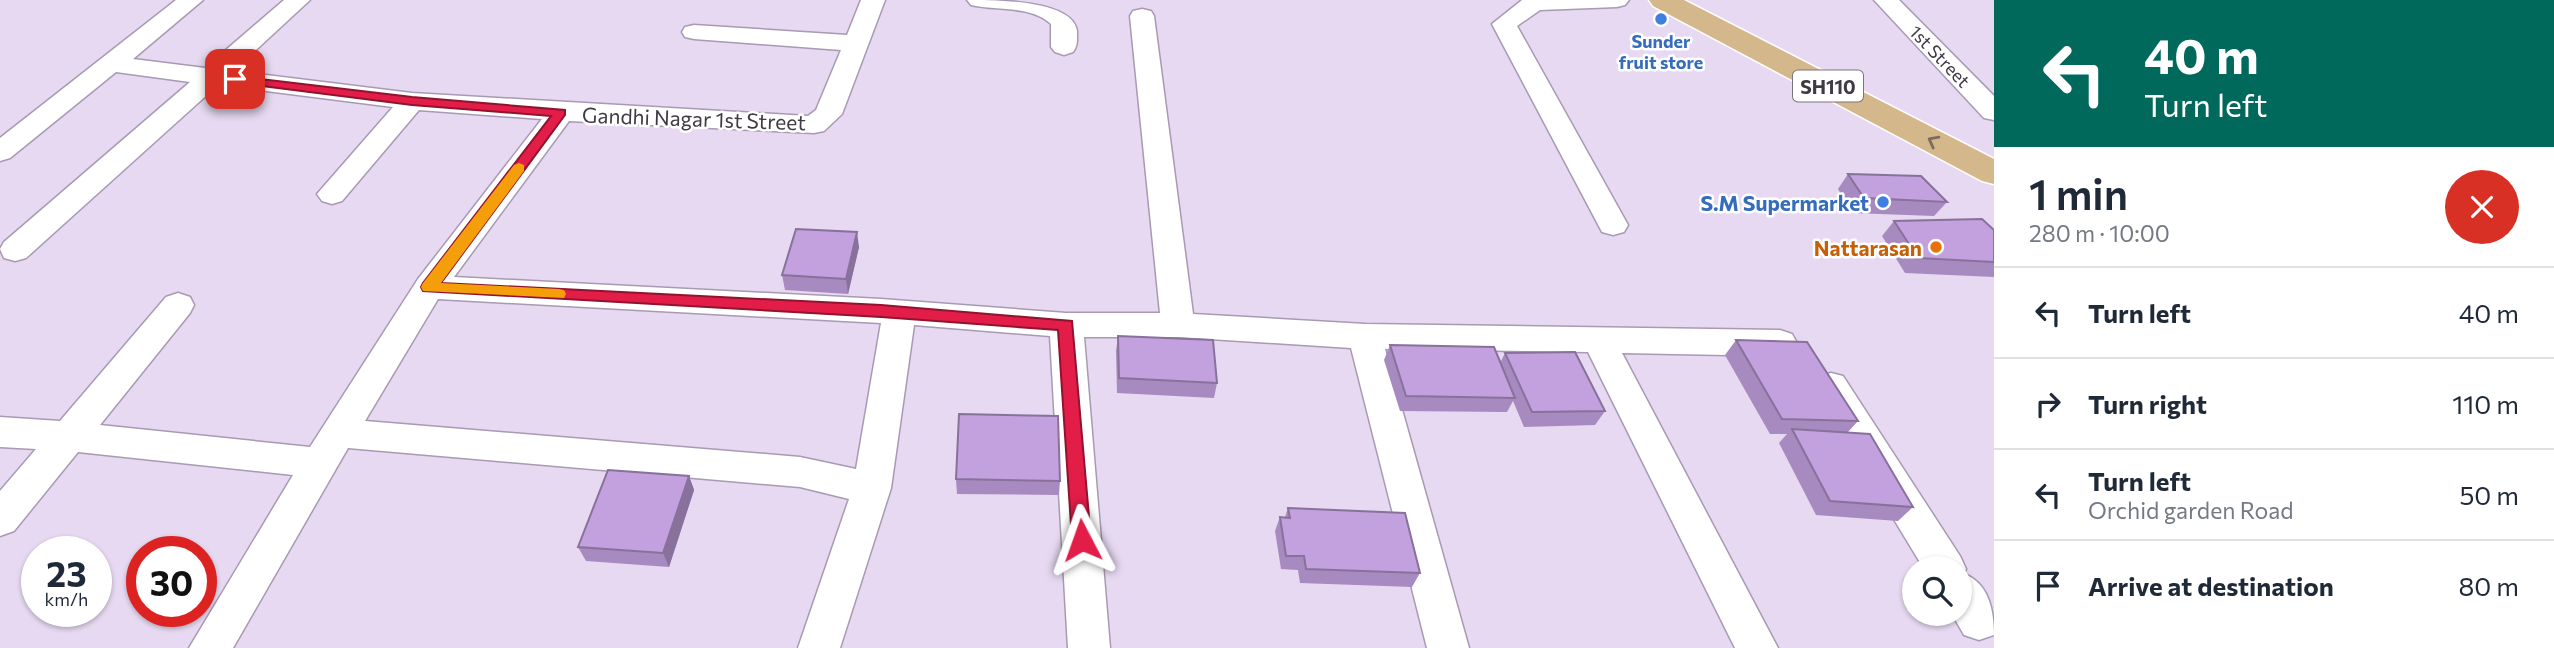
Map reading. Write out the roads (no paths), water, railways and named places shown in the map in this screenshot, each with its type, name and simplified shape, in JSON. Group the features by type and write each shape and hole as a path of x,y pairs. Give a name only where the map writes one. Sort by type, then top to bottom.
{"main road":[{"name":"SH110","path":"1662,0 1994,173"},
{"name":"SH110","path":"1702,0 1994,145"}],"street":[{"path":"0,152 191,0"},
{"path":"5,255 298,0"},
{"name":"Gandhi Nagar 1st Street","path":"110,64 412,101 561,112 814,125 828,114 873,0"},
{"path":"979,0 1041,8 1058,16 1063,24 1064,47"},
{"path":"1613,225 1504,24 1534,3 1617,0"},
{"name":"1st Street","path":"1886,0 1994,112"},
{"path":"1142,16 1178,325"},
{"path":"694,32 856,43"},
{"path":"332,194 412,101"},
{"path":"210,648 429,287 561,112"},
{"path":"429,287 1066,325 1178,325 1364,337 1804,344 1938,556"},
{"path":"0,519 178,305"},
{"path":"819,648 872,488 899,313"},
{"path":"1066,325 1089,648"},
{"path":"1364,337 1448,648"},
{"path":"1598,339 1758,648"},
{"path":"0,432 800,472 872,488"}],"place":[{"name":"Sunder fruit store","path":"1661,19"},
{"name":"S.M Supermarket","path":"1883,202"},
{"name":"Nattarasan","path":"1936,247"}]}
